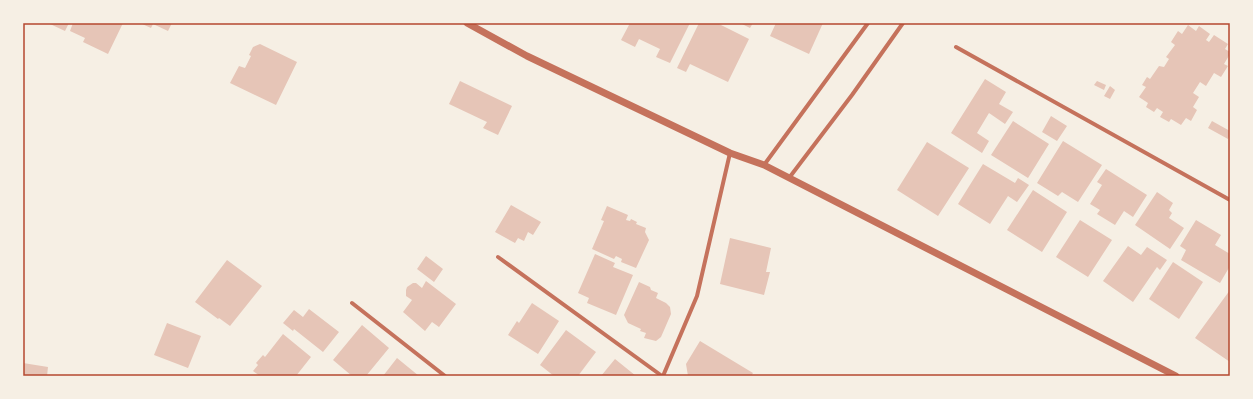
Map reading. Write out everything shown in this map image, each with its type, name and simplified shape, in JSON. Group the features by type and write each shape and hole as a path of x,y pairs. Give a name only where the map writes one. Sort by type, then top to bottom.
{"street":[{"path":"467,23 527,56 730,153 764,165 1176,376"},
{"path":"764,165 868,23"},
{"path":"789,178 852,95 903,23"},
{"path":"956,47 1230,200"},
{"path":"498,257 663,376 697,296 730,153"},
{"path":"352,303 445,376"}],"building":[{"path":"48,23 69,23 65,31"},
{"path":"73,23 123,23 108,54 83,42 85,38 70,31"},
{"path":"140,23 172,23 168,31 153,24 151,28"},
{"path":"630,23 690,23 670,63 656,57 660,49 639,39 635,47 621,40"},
{"path":"699,23 717,23 749,39 728,82 690,64 686,72 677,68"},
{"path":"740,23 753,23 750,28"},
{"path":"776,23 823,23 809,54 770,36"},
{"path":"1188,25 1196,31 1199,26 1210,34 1206,40 1209,42 1214,35 1228,44 1225,49 1230,52 1230,54 1224,64 1228,66 1221,77 1214,73 1206,86 1200,82 1193,93 1199,97 1193,107 1197,110 1191,121 1186,118 1181,125 1171,119 1169,122 1160,117 1163,112 1157,108 1154,112 1146,107 1148,103 1139,97 1146,87 1142,85 1147,77 1150,79 1159,66 1164,67 1169,59 1166,57 1175,45 1171,42 1178,31 1182,34"},
{"path":"260,44 297,62 276,105 230,83 239,66 245,68 251,56 249,55 253,47"},
{"path":"985,79 1006,92 999,104 1013,112 1005,124 989,113 977,133 989,141 982,153 951,133"},
{"path":"460,81 512,106 498,135 483,128 487,122 449,104"},
{"path":"1097,81 1106,85 1104,90 1094,85"},
{"path":"1110,86 1115,90 1110,99 1104,96"},
{"path":"1051,116 1067,126 1057,141 1042,132"},
{"path":"1013,121 1049,144 1028,178 991,155"},
{"path":"1212,121 1230,131 1228,139 1208,128"},
{"path":"1063,141 1102,165 1078,202 1062,192 1058,196 1037,183"},
{"path":"927,142 969,168 938,216 897,190"},
{"path":"983,164 1015,183 1018,178 1029,185 1017,202 1008,196 990,224 958,204"},
{"path":"1106,169 1147,195 1133,217 1124,211 1115,225 1097,214 1100,210 1090,204 1102,185 1097,182"},
{"path":"1033,190 1067,212 1042,252 1007,230"},
{"path":"1157,192 1173,203 1169,210 1172,213 1169,218 1184,228 1170,249 1135,225"},
{"path":"511,205 541,222 533,235 528,232 524,241 518,238 515,243 495,232"},
{"path":"607,206 628,215 626,220 630,221 631,219 637,222 636,224 646,228 645,232 649,240 636,268 621,262 622,259 616,256 614,259 592,249 604,221 601,220"},
{"path":"1080,220 1112,240 1088,277 1056,257"},
{"path":"1196,220 1221,235 1215,245 1230,254 1230,266 1220,283 1181,260 1186,250 1180,246"},
{"path":"730,238 771,248 766,272 770,272 764,295 720,284"},
{"path":"1128,246 1141,255 1147,247 1167,260 1160,270 1157,267 1133,302 1103,281"},
{"path":"595,254 615,263 613,267 633,275 616,315 587,303 589,298 578,293"},
{"path":"426,256 443,269 434,282 417,269"},
{"path":"227,260 262,286 230,326 195,302"},
{"path":"1173,262 1203,282 1179,319 1149,299"},
{"path":"426,281 456,304 439,327 432,322 425,331 403,312 412,300 406,296 407,287 413,283 416,283 422,288"},
{"path":"639,282 658,293 656,298 666,303 670,307 671,314 661,337 656,341 644,338 646,333 628,323 624,315"},
{"path":"1230,290 1230,362 1195,338"},
{"path":"532,303 559,321 538,354 508,335 517,321 519,323"},
{"path":"309,309 339,332 323,352 294,329 293,331 283,323 294,310 303,317"},
{"path":"167,323 201,336 188,368 154,355"},
{"path":"362,325 389,348 366,376 352,376 333,360"},
{"path":"566,330 596,352 578,376 554,376 540,365"},
{"path":"283,334 311,357 296,376 260,376 253,371 258,365 256,363 263,355 265,357"},
{"path":"700,341 753,373 751,376 688,376 686,364"},
{"path":"397,358 419,376 383,376"},
{"path":"615,359 636,376 601,376"},
{"path":"23,363 48,367 47,376 23,376"}]}
